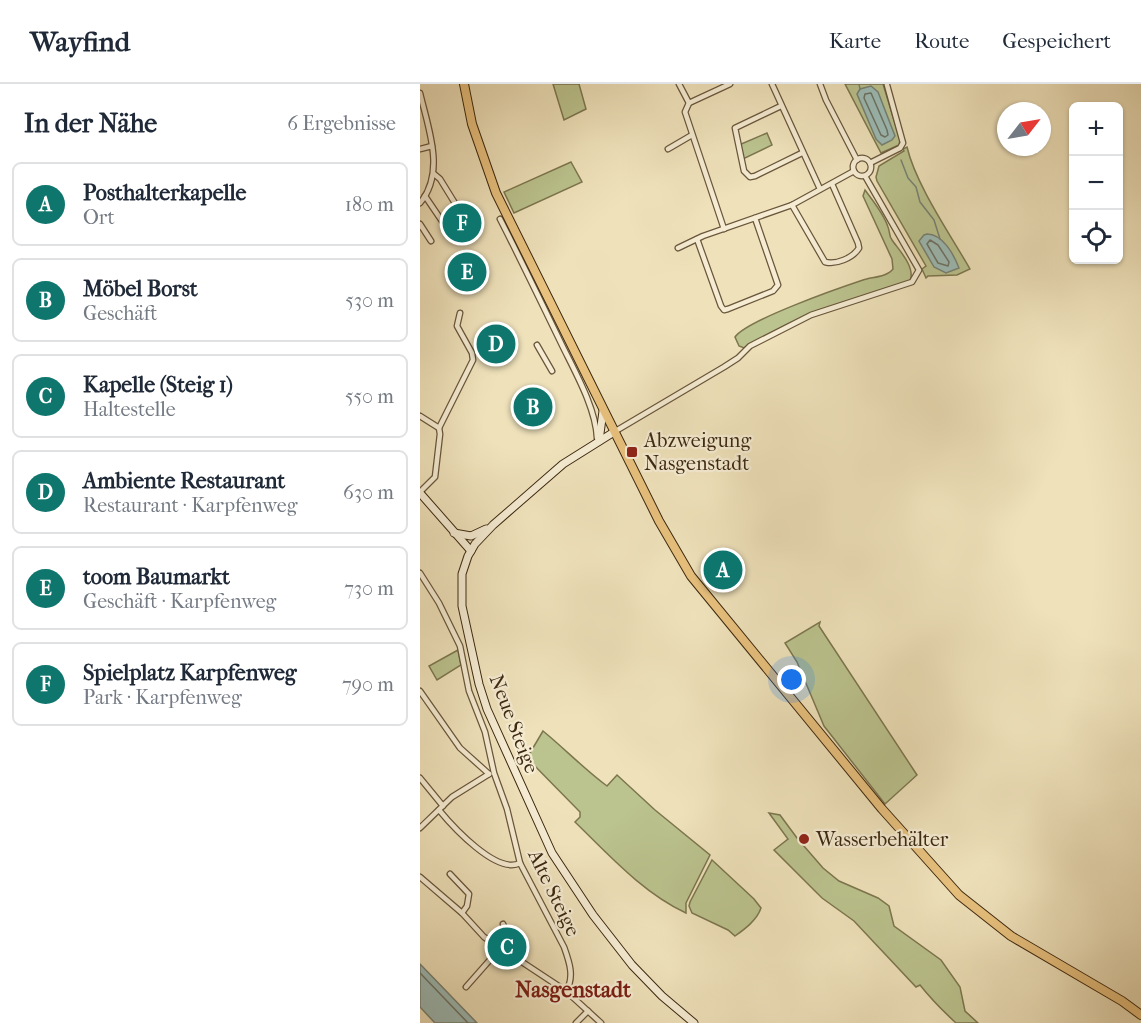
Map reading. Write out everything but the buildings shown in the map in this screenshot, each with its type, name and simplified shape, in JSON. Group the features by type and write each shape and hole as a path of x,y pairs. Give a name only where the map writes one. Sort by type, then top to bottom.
{"main road":[{"path":"464,84 472,123 496,193 663,530 692,576 882,809 944,881 975,909 1011,936 1122,1001 1141,1015"},
{"path":"598,441 603,411"},
{"name":"Neue Steige","path":"614,432 562,464 493,525 471,550 462,574 461,598 479,684 494,726 541,833 570,883 632,965 690,1021"},
{"path":"420,492 453,533 471,550"},
{"path":"453,533 471,536 493,525"}],"street":[{"path":"679,84 688,104 685,117 702,160 723,229"},
{"path":"688,104 730,84"},
{"path":"772,84 820,189"},
{"path":"820,84 857,160"},
{"path":"870,163 900,148 903,143 887,85"},
{"path":"420,95 432,146 434,174 420,203"},
{"path":"781,106 735,128 744,171 750,177 755,176 802,153"},
{"path":"668,149 692,135"},
{"path":"420,149 432,146"},
{"path":"864,158 870,163 871,171 866,176 860,176 854,171 853,166 857,160 864,158"},
{"path":"678,248 723,229 792,205 854,171"},
{"path":"434,174 440,179 461,213"},
{"path":"614,432 724,367 750,346 811,315 912,282 919,270 866,176"},
{"path":"792,205 825,262 832,263 852,256 859,248 858,243 832,184"},
{"path":"425,196 446,227"},
{"path":"698,239 721,306 724,310 728,309 773,291 778,285 755,218"},
{"path":"500,219 570,362 592,413 598,441"},
{"path":"420,224 430,241"},
{"path":"420,492 431,482 437,470 439,428 473,360 472,353 457,326 460,313"},
{"path":"537,345 552,370"},
{"path":"420,416 439,428"},
{"name":"Alte Steige","path":"420,573 439,603 459,645 469,691 485,732 491,773 510,819 520,863 564,946 570,968 570,982 566,991"},
{"path":"420,691 459,748 491,773 461,790 420,828"},
{"path":"420,778 455,829 485,854 504,865 513,867 520,863"},
{"path":"450,874 469,894 467,906 462,913"},
{"path":"420,877 462,913 484,937 566,991 601,1023"},
{"path":"466,987 500,947 507,932 503,924"},
{"path":"576,1023 588,1011"}],"green space":[{"path":"553,84 579,84 586,109 564,120"},
{"path":"845,84 883,84 900,140 899,145 881,153"},
{"path":"767,133 772,145 743,159 739,145"},
{"path":"907,147 911,162 926,193 970,269 957,275 926,278 922,269 926,266 877,181 879,166"},
{"path":"571,162 582,182 514,213 504,192"},
{"path":"865,190 881,212 891,238 909,264 910,281 820,310 744,348 739,346 735,337 757,322 815,297 883,275 893,269 892,259 863,196"},
{"path":"820,622 819,626 917,775 885,804 824,726 797,662 785,643"},
{"path":"458,650 461,665 437,680 429,666"},
{"path":"543,731 607,786 617,775 710,855 686,903 686,913 670,905 641,884 575,822 580,817 580,812 527,758"},
{"path":"769,813 780,815 823,868 839,881 878,898 889,906 894,926 941,960 960,987 965,1011 978,1023 956,1023 920,985 916,987 854,921 822,898 774,850 788,839"},
{"path":"712,860 761,908 754,920 735,936 728,930 692,913 689,906"}],"water":[{"path":"871,86 878,92 895,136 882,145 876,139 857,94 860,89"},
{"path":"927,234 943,241 959,268 946,273 934,267 919,241"},
{"path":"420,964 477,1023 435,1023 420,1007"}],"waterway":[{"path":"859,84 860,89"},
{"path":"901,160 908,178 916,187 920,202 934,220 940,239"}],"place":[{"name":"Spielplatz Karpfenweg","path":"462,223"},
{"name":"toom Baumarkt","path":"467,272"},
{"name":"Ambiente Restaurant","path":"496,344"},
{"name":"Möbel Borst","path":"533,407"},
{"name":"Abzweigung Nasgenstadt","path":"632,452"},
{"name":"Posthalterkapelle","path":"723,570"},
{"name":"Wasserbehälter","path":"804,839"},
{"name":"Kapelle (Steig 1)","path":"507,947"}],"district":[{"name":"Nasgenstadt","path":"573,990"}]}
